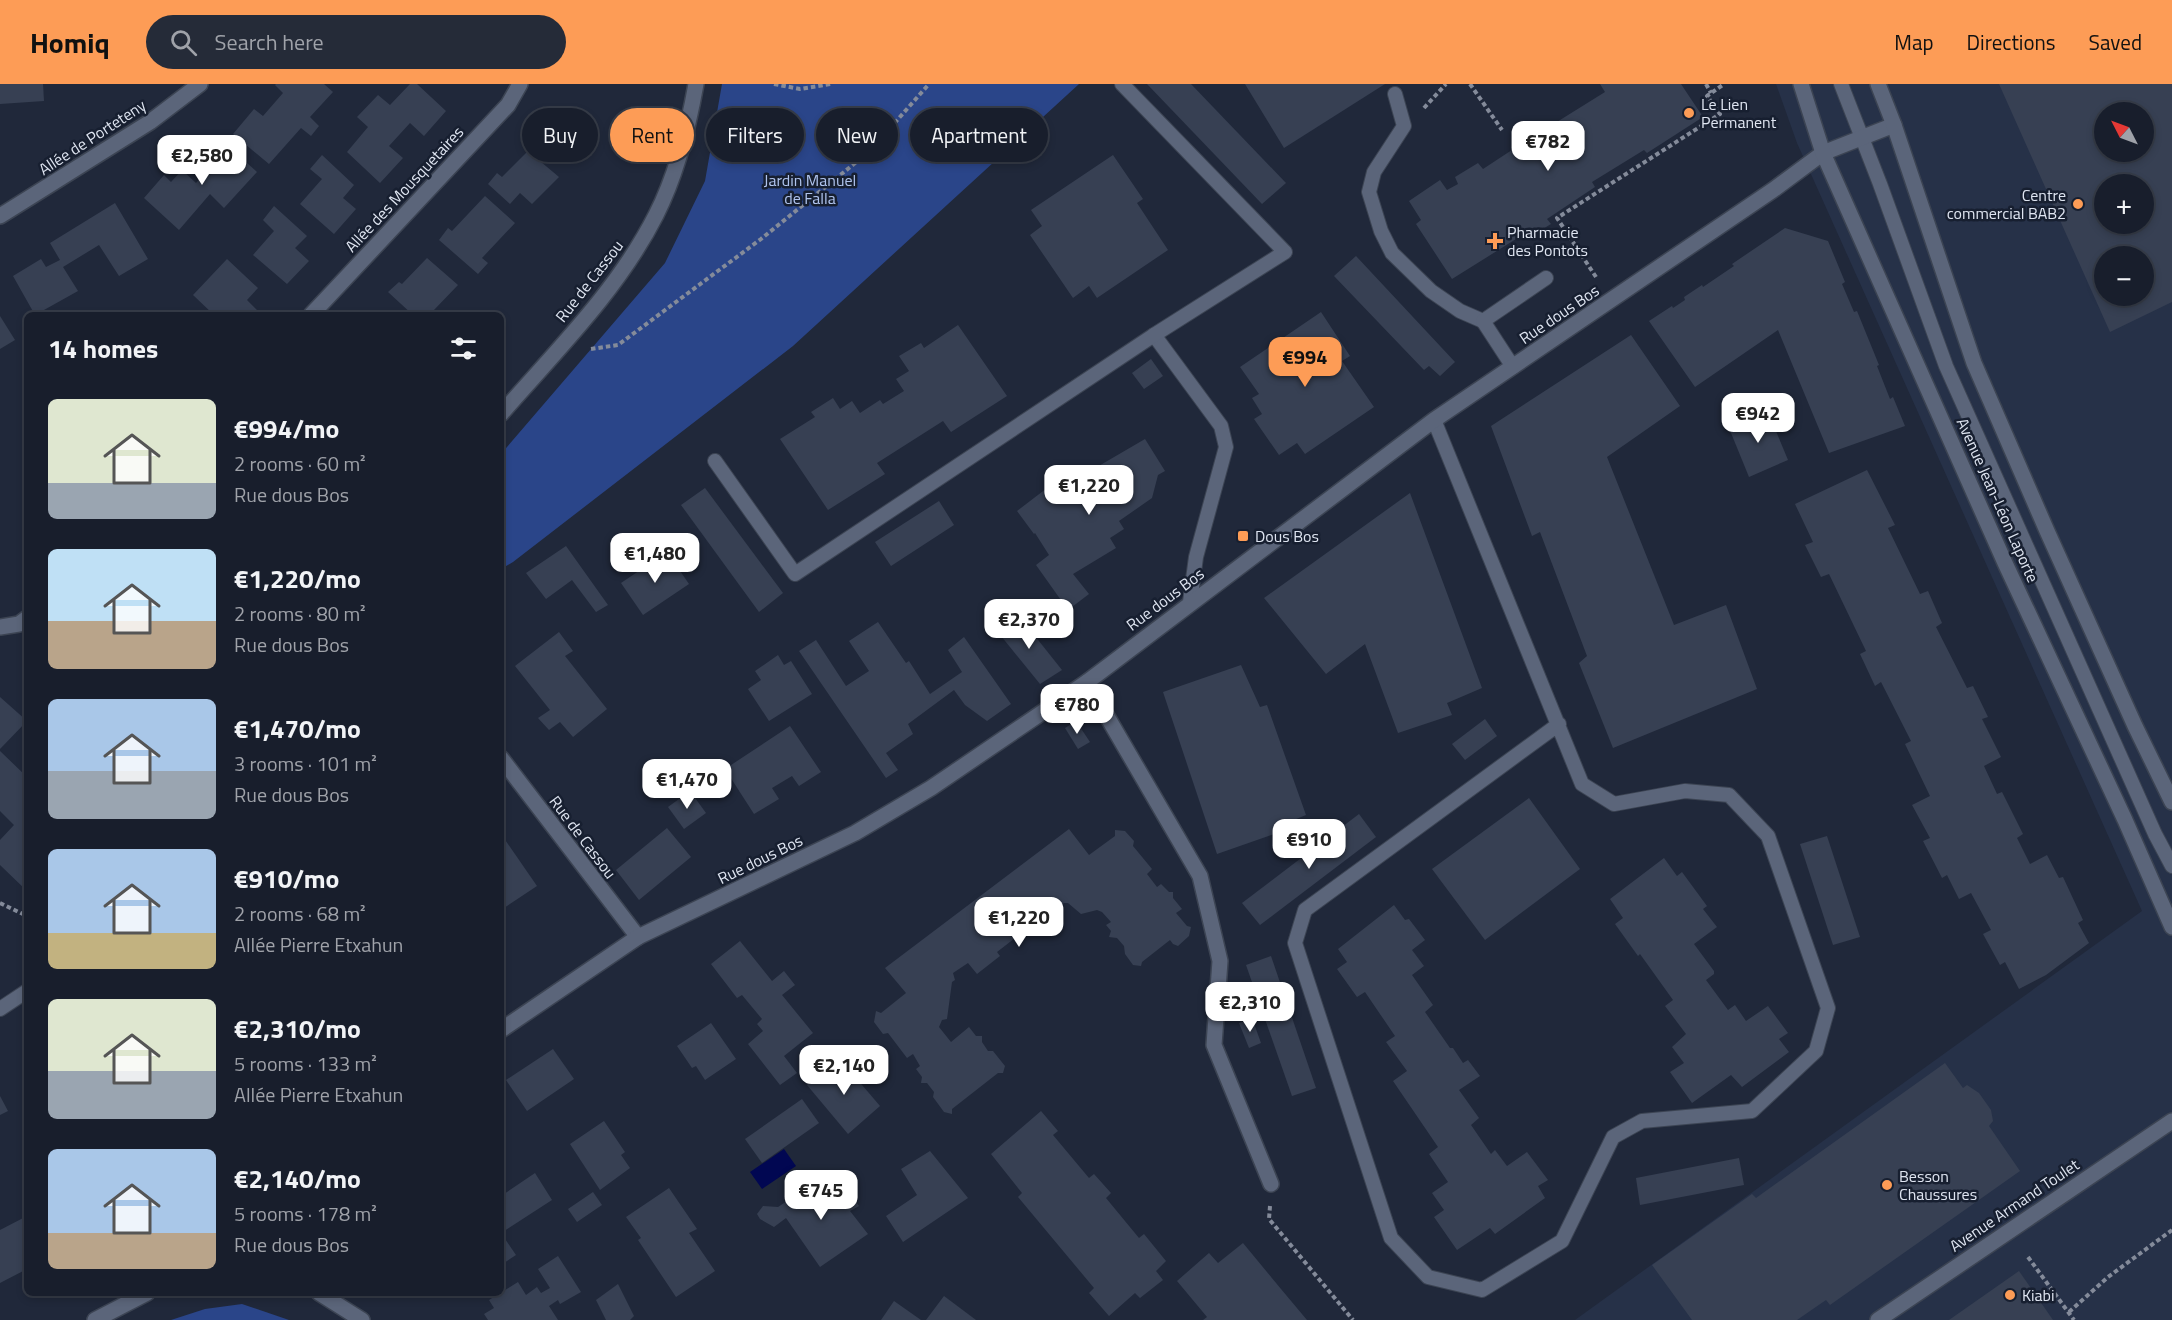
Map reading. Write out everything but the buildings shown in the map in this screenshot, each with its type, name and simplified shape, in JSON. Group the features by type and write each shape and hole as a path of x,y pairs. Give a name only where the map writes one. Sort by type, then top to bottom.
{"street":[{"name":"Allée de Porteteny","path":"0,216 150,122 200,84"},
{"name":"Allée des Mousquetaires","path":"314,312 508,105 520,84"},
{"name":"Rue de Cassou","path":"504,411 616,280 636,250 656,214 672,175 688,129 696,84"},
{"name":"Avenue Jean-Léon Laporte","path":"1801,84 1823,153 2005,563 2125,820 2172,927"},
{"name":"Avenue Jean-Léon Laporte","path":"1878,84 1974,363 2047,531 2172,802"},
{"name":"Rue dous Bos","path":"504,1027 638,937 855,833 932,788 1087,682 1434,420 1773,190 1823,153 1894,125"},
{"path":"0,627 19,624 24,620"},
{"path":"1087,682 1200,876 1220,961 1214,1045 1271,1184"},
{"name":"Rue de Cassou","path":"504,762 638,937"},
{"name":"Avenue Armand Toulet","path":"1878,1320 2172,1121"},
{"path":"95,1320 141,1296"},
{"path":"324,1296 362,1320"}],"lane":[{"path":"716,461 795,574 1154,334 1285,252 1122,84"},
{"name":"Avenue Jean-Léon Laporte","path":"1841,84 1946,366 2131,781 2172,866"},
{"path":"1395,94 1404,126 1374,172 1369,192 1381,231 1392,253 1431,291 1460,311 1483,321 1513,367"},
{"path":"1483,321 1546,279"},
{"path":"1154,334 1221,426 1227,447 1196,557 1190,602"},
{"path":"1434,420 1559,724 1582,784 1614,804 1685,791 1729,795 1768,836 1828,1008 1816,1051 1752,1111 1642,1121 1613,1137 1562,1242 1482,1290 1428,1277 1391,1238 1295,944 1305,910 1559,724"},
{"path":"0,1009 24,993"}],"path":[{"path":"774,84 800,89 831,84"},
{"path":"586,350 618,345 761,239 870,151 929,84"},
{"path":"1470,84 1502,130"},
{"path":"1706,84 1711,93"},
{"path":"1596,277 1557,218 1720,114 1707,96 1724,84"},
{"path":"0,903 24,915"},
{"path":"1271,1184 1269,1219 1353,1320"},
{"path":"2069,1312 2108,1277 2172,1230"},
{"path":"2028,1257 2074,1320"}],"shaded area":[{"path":"1776,84 2172,84 2172,1320 1575,1320 2142,911 1797,143"},
{"path":"784,1149 796,1166 762,1189 750,1172"}],"green space":[{"name":"Jardin Manuel de Falla","path":"722,84 1079,84 1048,112 1048,108 910,108 910,162 994,162 793,346 504,567 504,451 665,263 705,181 708,162 804,162 804,108 718,108"},
{"path":"242,1304 289,1320 171,1320 205,1309"}],"place":[{"name":"Le Lien Permanent","path":"1689,113"},
{"name":"Centre commercial BAB2","path":"2078,204"},
{"name":"Pharmacie des Pontots","path":"1495,241"},
{"name":"Dous Bos","path":"1243,536"},
{"name":"Besson Chaussures","path":"1887,1185"},
{"name":"Kiabi","path":"2010,1295"}]}
